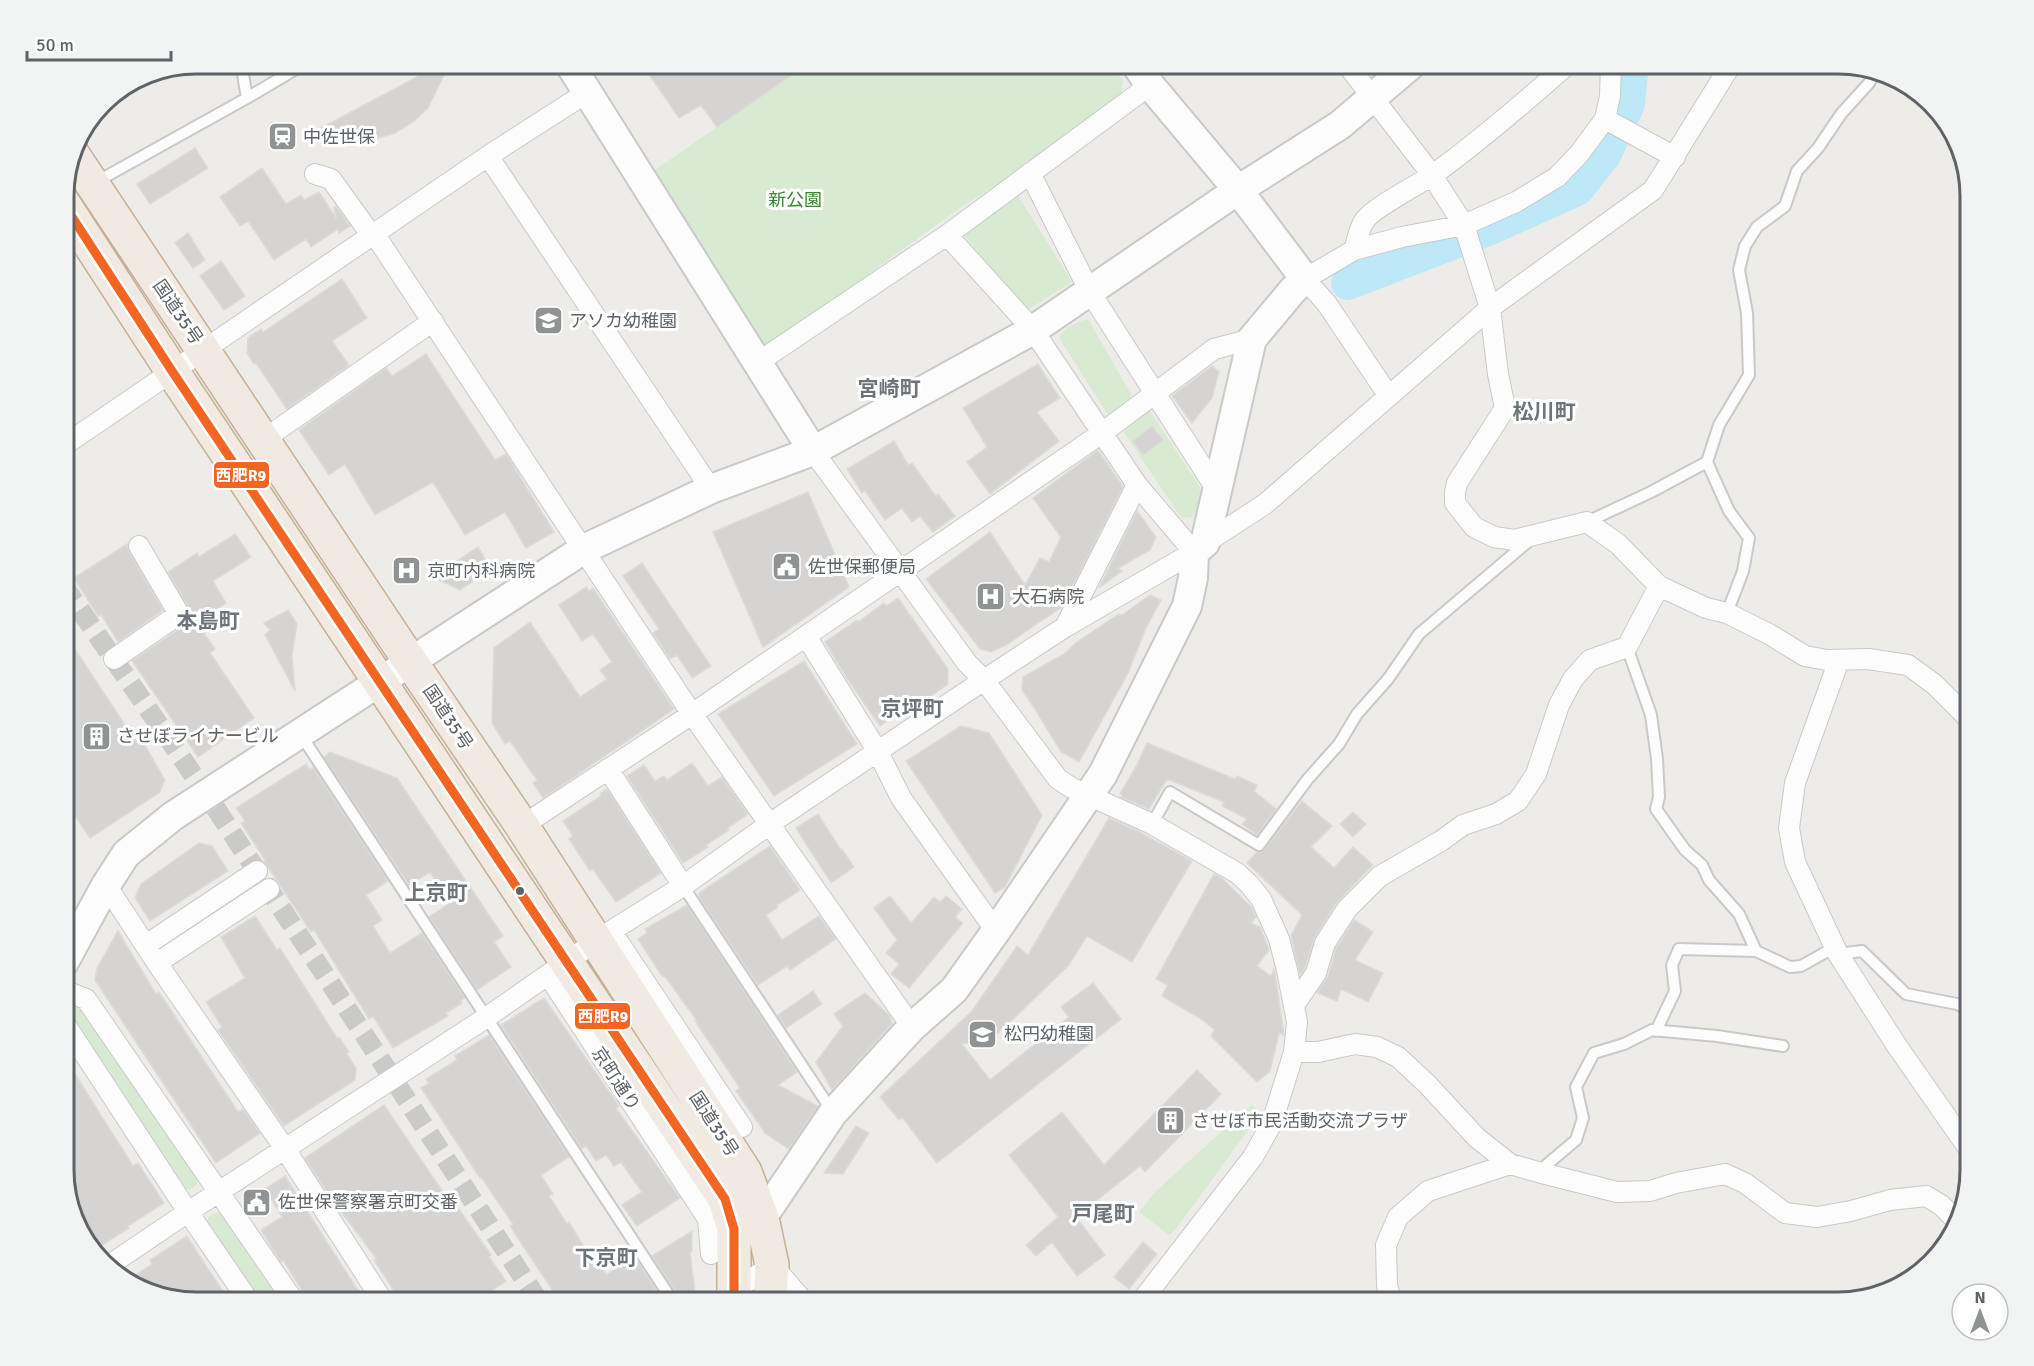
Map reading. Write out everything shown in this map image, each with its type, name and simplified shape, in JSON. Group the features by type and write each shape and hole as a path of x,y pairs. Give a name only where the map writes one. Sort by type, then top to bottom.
{"highway":[{"name":"国道35号","path":"78,163 522,826 604,936 745,1172 748,1223 730,1292"},
{"name":"国道35号","path":"74,220 379,681 557,969 725,1199 748,1223 772,1265 771,1292"}],"street":[{"path":"575,73 813,450 967,663 984,680 1058,779 1072,788 1152,824 1237,873 1250,884 1261,899 1275,929 1287,970 1297,1022 1294,1052 1272,1124 1253,1156 1148,1292"},
{"path":"1354,73 1432,176 1464,225 1490,308 1505,408 1457,483 1455,503 1474,527 1494,537 1514,540 1587,522 1618,544 1659,586 1706,608 1727,613 1769,634 1805,656 1827,660 1868,659 1908,665 1934,684 1960,710"},
{"path":"74,944 126,854 173,816 299,733 584,549 711,489 813,450 1033,330 1238,190 1340,125 1401,73"},
{"path":"1354,250 1364,220 1373,212 1432,176 1500,123 1558,73"},
{"path":"748,1223 833,1113 912,1027 954,990 1103,774 1187,606 1199,547 1217,490 1252,339 1305,279 1354,250 1402,237 1464,225 1516,202 1557,177 1579,154 1605,119 1610,96 1611,73"},
{"path":"115,1262 487,1017 604,936 683,886 771,823 984,680 1065,627 1199,547 1265,504 1490,308 1653,190 1726,73"},
{"path":"757,363 947,235 1030,173 1142,74 1238,190 1305,279 1327,304 1388,395"},
{"path":"74,438 488,156 586,93"},
{"path":"1605,119 1675,157"},
{"path":"488,156 711,489"},
{"path":"1030,173 1090,292 1217,490"},
{"path":"315,174 331,179 433,321 692,714 771,823 912,1027"},
{"path":"947,235 1033,330 1137,485 1199,547"},
{"path":"263,440 433,321"},
{"path":"522,826 901,572 1102,433 1214,349 1252,339"},
{"path":"1065,627 1137,485"},
{"path":"114,659 179,614 139,546"},
{"path":"1294,1004 1316,973 1324,944 1347,909 1380,876 1441,841 1463,825 1496,814 1518,801 1536,774 1559,705 1573,679 1590,660 1627,647 1659,586"},
{"path":"806,636 878,752 901,798 996,931"},
{"path":"1839,660 1795,783 1789,828 1795,862 1838,954 1960,1136"},
{"path":"608,769 683,886"},
{"path":"146,945 257,871"},
{"path":"106,885 285,1149 377,1292"},
{"path":"157,963 269,889"},
{"path":"604,936 742,1127"},
{"name":"京町通り","path":"557,969 708,1219 711,1254"},
{"path":"74,994 86,999 288,1292"},
{"path":"74,1038 243,1292"},
{"path":"1294,1052 1318,1052 1355,1044 1377,1047 1398,1057 1427,1084 1477,1138 1510,1164 1617,1192 1650,1191 1676,1182 1725,1174 1745,1182 1785,1213 1817,1216 1851,1211 1890,1200 1926,1196 1941,1205 1952,1216"},
{"path":"1389,1292 1386,1245 1398,1218 1428,1191 1510,1164"},
{"path":"737,1292 772,1265 795,1292"}],"lane":[{"path":"243,73 247,98"},
{"path":"93,184 289,73"},
{"path":"1727,613 1743,571 1749,538 1729,510 1707,462 1719,425 1749,375 1747,314 1739,270 1745,246 1757,226 1785,206 1797,171 1818,148 1840,114 1872,78"},
{"path":"1587,522 1707,462"},
{"path":"1152,824 1170,792 1260,845 1307,780 1339,744 1357,714 1388,679 1419,634 1535,536"},
{"path":"1627,647 1651,715 1657,759 1659,797 1656,809 1685,850 1702,865 1709,880 1739,914 1756,951"},
{"path":"299,733 667,1292"},
{"path":"683,886 833,1113"},
{"path":"1656,1031 1675,991 1672,965 1679,949 1756,951 1790,967 1801,966 1828,951 1838,954 1862,951 1906,994 1960,1005"},
{"path":"1538,1172 1576,1140 1583,1118 1576,1087 1594,1053 1624,1044 1652,1030 1718,1036 1783,1046"}],"green space":[{"name":"新公園","path":"795,73 1117,73 1123,81 1121,96 770,345 755,342 655,170"},
{"path":"1017,194 1072,282 1026,311 963,234"},
{"path":"1088,319 1132,396 1108,415 1059,338 1071,326"},
{"path":"1149,410 1200,487 1200,507 1192,517 1183,518 1178,513 1123,431"},
{"path":"74,1004 84,1009 198,1175 197,1184 191,1190 182,1188 127,1099 103,1070 74,1023"},
{"path":"1252,1104 1260,1114 1176,1229 1169,1235 1139,1212 1155,1192"},
{"path":"216,1212 223,1214 277,1292 254,1292 207,1226 208,1217"}],"building":[{"path":"424,73 445,73 428,108 413,122 395,133 358,144 322,146 321,128"},
{"path":"648,73 795,73 717,127 701,105 679,118"},
{"path":"195,148 208,168 150,204 137,184"},
{"path":"262,168 286,204 301,195 304,200 319,192 336,218 334,207 336,206 350,226 339,233 338,229 311,247 306,239 274,260 248,221 240,226 220,197"},
{"path":"188,233 205,260 193,268 175,243"},
{"path":"221,261 245,296 224,310 200,276"},
{"path":"342,279 367,318 332,341 349,365 287,409 247,353 248,338 261,329 263,332"},
{"path":"426,354 495,460 506,454 554,532 526,548 505,512 465,535 433,482 375,515 345,464 329,475 299,430 386,368 392,376"},
{"path":"1038,364 1060,398 1037,412 1059,441 990,494 967,462 987,447 963,408"},
{"path":"1212,366 1219,372 1212,398 1192,423 1172,396"},
{"path":"1152,426 1163,440 1143,455 1133,441"},
{"path":"894,441 908,465 912,463 936,497 938,494 955,516 933,532 920,516 912,522 902,508 885,520 865,491 862,493 847,469"},
{"path":"1098,450 1123,487 1062,607 1006,645 991,652 980,649 926,579 990,532 1025,585 1040,558 1049,562 1061,537 1033,498"},
{"path":"808,492 849,587 763,647 713,532"},
{"path":"1137,511 1156,537 1150,550 1117,569 1122,571 1099,588"},
{"path":"235,534 251,557 213,581 226,603 197,623 215,649 210,653 254,718 198,757 132,661 190,619 189,608 168,572 197,553 199,557"},
{"path":"127,544 129,552 163,610 118,642 101,614 98,616 74,578"},
{"path":"478,547 491,569 460,590 433,577"},
{"path":"642,563 711,666 692,678 677,655 670,659 653,633 659,629 623,576"},
{"path":"586,587 589,591 593,588 674,709 543,798 533,783 537,780 510,741 505,744 492,723 494,648 530,622 580,697 607,679 600,670 612,662 593,634 582,641 559,605"},
{"path":"1150,595 1161,600 1146,628 1128,673 1079,762 1061,752 1022,690 1023,677 1064,654 1077,642"},
{"path":"898,598 948,669 948,684 912,709 911,707 896,718 895,715 880,726 825,642 884,603 886,606"},
{"path":"288,610 297,624 292,656 295,691 265,635 270,630 264,623"},
{"path":"74,648 138,745 143,742 165,780 159,793 90,838 74,814"},
{"path":"804,661 857,744 774,796 718,714"},
{"path":"961,726 989,733 1042,815 1005,887 995,893 906,761"},
{"path":"1147,743 1235,779 1237,776 1257,785 1254,791 1276,809 1257,835 1242,824 1247,819 1222,806 1224,802 1167,779 1149,809 1121,797 1120,794"},
{"path":"330,752 397,778 503,936 494,942 511,967 477,990 429,917 450,903 430,872 409,885 324,757"},
{"path":"692,763 708,786 722,777 748,814 706,845 708,847 683,863 627,776 644,765 655,781 664,776 667,780"},
{"path":"306,764 310,770 313,767 388,881 366,895 382,920 373,926 390,953 422,933 465,998 460,1001 462,1003 446,1013 448,1016 393,1048 373,1016 369,1019 314,930 311,932 264,861 241,823 245,821 236,808"},
{"path":"607,789 661,873 616,902 593,869 590,871 569,839 573,836 563,821 601,796 600,794"},
{"path":"1302,801 1332,826 1311,847 1334,868 1353,847 1373,865 1337,902 1315,937 1305,968 1300,975 1291,936 1302,915 1247,863 1257,852 1265,849"},
{"path":"1353,812 1366,824 1353,837 1340,824"},
{"path":"818,814 854,867 831,883 796,828"},
{"path":"1109,818 1192,861 1132,962 1087,936 1069,965 992,1038 962,1044 990,1080 1069,1017 1061,1007 1093,983 1121,1019 937,1163 902,1117 899,1120 880,1097 972,1011 1017,946 1028,955"},
{"path":"199,843 212,846 228,871 150,921 135,898 141,884"},
{"path":"770,846 800,890 766,915 782,940 819,916 836,939 790,970 787,966 758,985 699,897 699,893"},
{"path":"1214,874 1223,879 1251,907 1256,917 1251,923 1260,927 1269,950 1257,966 1271,976 1274,969 1275,973 1284,1035 1279,1033 1270,1071 1257,1082 1211,1036 1215,1030 1162,996 1168,985 1156,979"},
{"path":"890,896 911,923 934,897 940,902 946,896 962,909 955,917 963,923 909,988 891,974 899,964 886,953 897,940 874,908"},
{"path":"687,905 797,1072 778,1085 818,1106 789,1149 765,1133 736,1091 740,1088 695,1021 697,1021 664,975 662,976 638,939 647,933 645,929"},
{"path":"255,916 277,950 280,948 337,1038 339,1037 349,1052 346,1053 356,1068 355,1080 284,1126 218,1030 222,1027 206,1002 245,978 221,937"},
{"path":"1354,920 1373,932 1355,960 1383,973 1368,1002 1341,989 1337,1001 1317,993 1328,976 1336,948"},
{"path":"118,931 156,994 159,992 238,1112 243,1109 260,1133 216,1163 95,980 97,968"},
{"path":"813,991 822,1004 786,1028 778,1015"},
{"path":"865,993 890,1016 892,1024 832,1090 816,1062 843,1026 834,1014"},
{"path":"544,998 619,1106 616,1108 680,1198 637,1226 622,1205 642,1192 621,1162 614,1166 606,1155 596,1161 586,1146 582,1149 501,1025"},
{"path":"489,1035 569,1157 541,1175 553,1194 549,1196 567,1224 569,1222 595,1265 599,1263 606,1275 635,1258 658,1292 554,1292 510,1226 513,1224 421,1088 429,1083 426,1079 457,1060 455,1056"},
{"path":"1197,1070 1221,1094 1145,1172 1140,1166 1076,1217 1105,1255 1077,1276 1052,1242 1036,1256 1026,1245 1058,1217 1009,1155 1062,1112 1104,1165"},
{"path":"74,1072 133,1166 138,1163 164,1203 128,1226 129,1228 100,1246 90,1232 80,1210 74,1179"},
{"path":"384,1105 456,1211 459,1209 491,1255 489,1257 506,1281 490,1292 395,1292 374,1260 376,1258 333,1201 305,1158"},
{"path":"856,1126 869,1133 843,1174 824,1173"},
{"path":"285,1176 359,1292 303,1292 261,1230 282,1217 265,1189"},
{"path":"692,1231 692,1251 690,1252 695,1292 676,1292 652,1256"},
{"path":"187,1236 224,1292 179,1291 156,1286 134,1276 152,1264 150,1260"},
{"path":"1143,1242 1157,1254 1129,1289 1114,1277"}],"waterway":[{"path":"1348,283 1488,229 1577,189 1604,155 1628,104 1631,73"}],"tunnel":[{"path":"74,601 207,795 533,1292"}],"transit line":[{"name":"西肥R9","path":"74,220 172,371 725,1199 734,1229 734,1292"}],"place":[{"name":"中佐世保","path":"282,137"},
{"name":"アソカ幼稚園","path":"548,321"},
{"name":"佐世保郵便局","path":"787,567"},
{"name":"京町内科病院","path":"406,571"},
{"name":"大石病院","path":"991,597"},
{"name":"させぼライナービル","path":"96,736"},
{"name":"松円幼稚園","path":"983,1034"},
{"name":"させぼ市民活動交流プラザ","path":"1171,1121"},
{"name":"佐世保警察署京町交番","path":"257,1202"}],"district":[{"name":"宮崎町","path":"889,389"},
{"name":"松川町","path":"1544,412"},
{"name":"本島町","path":"208,621"},
{"name":"京坪町","path":"912,709"},
{"name":"上京町","path":"436,893"},
{"name":"戸尾町","path":"1103,1214"},
{"name":"下京町","path":"606,1258"}]}
